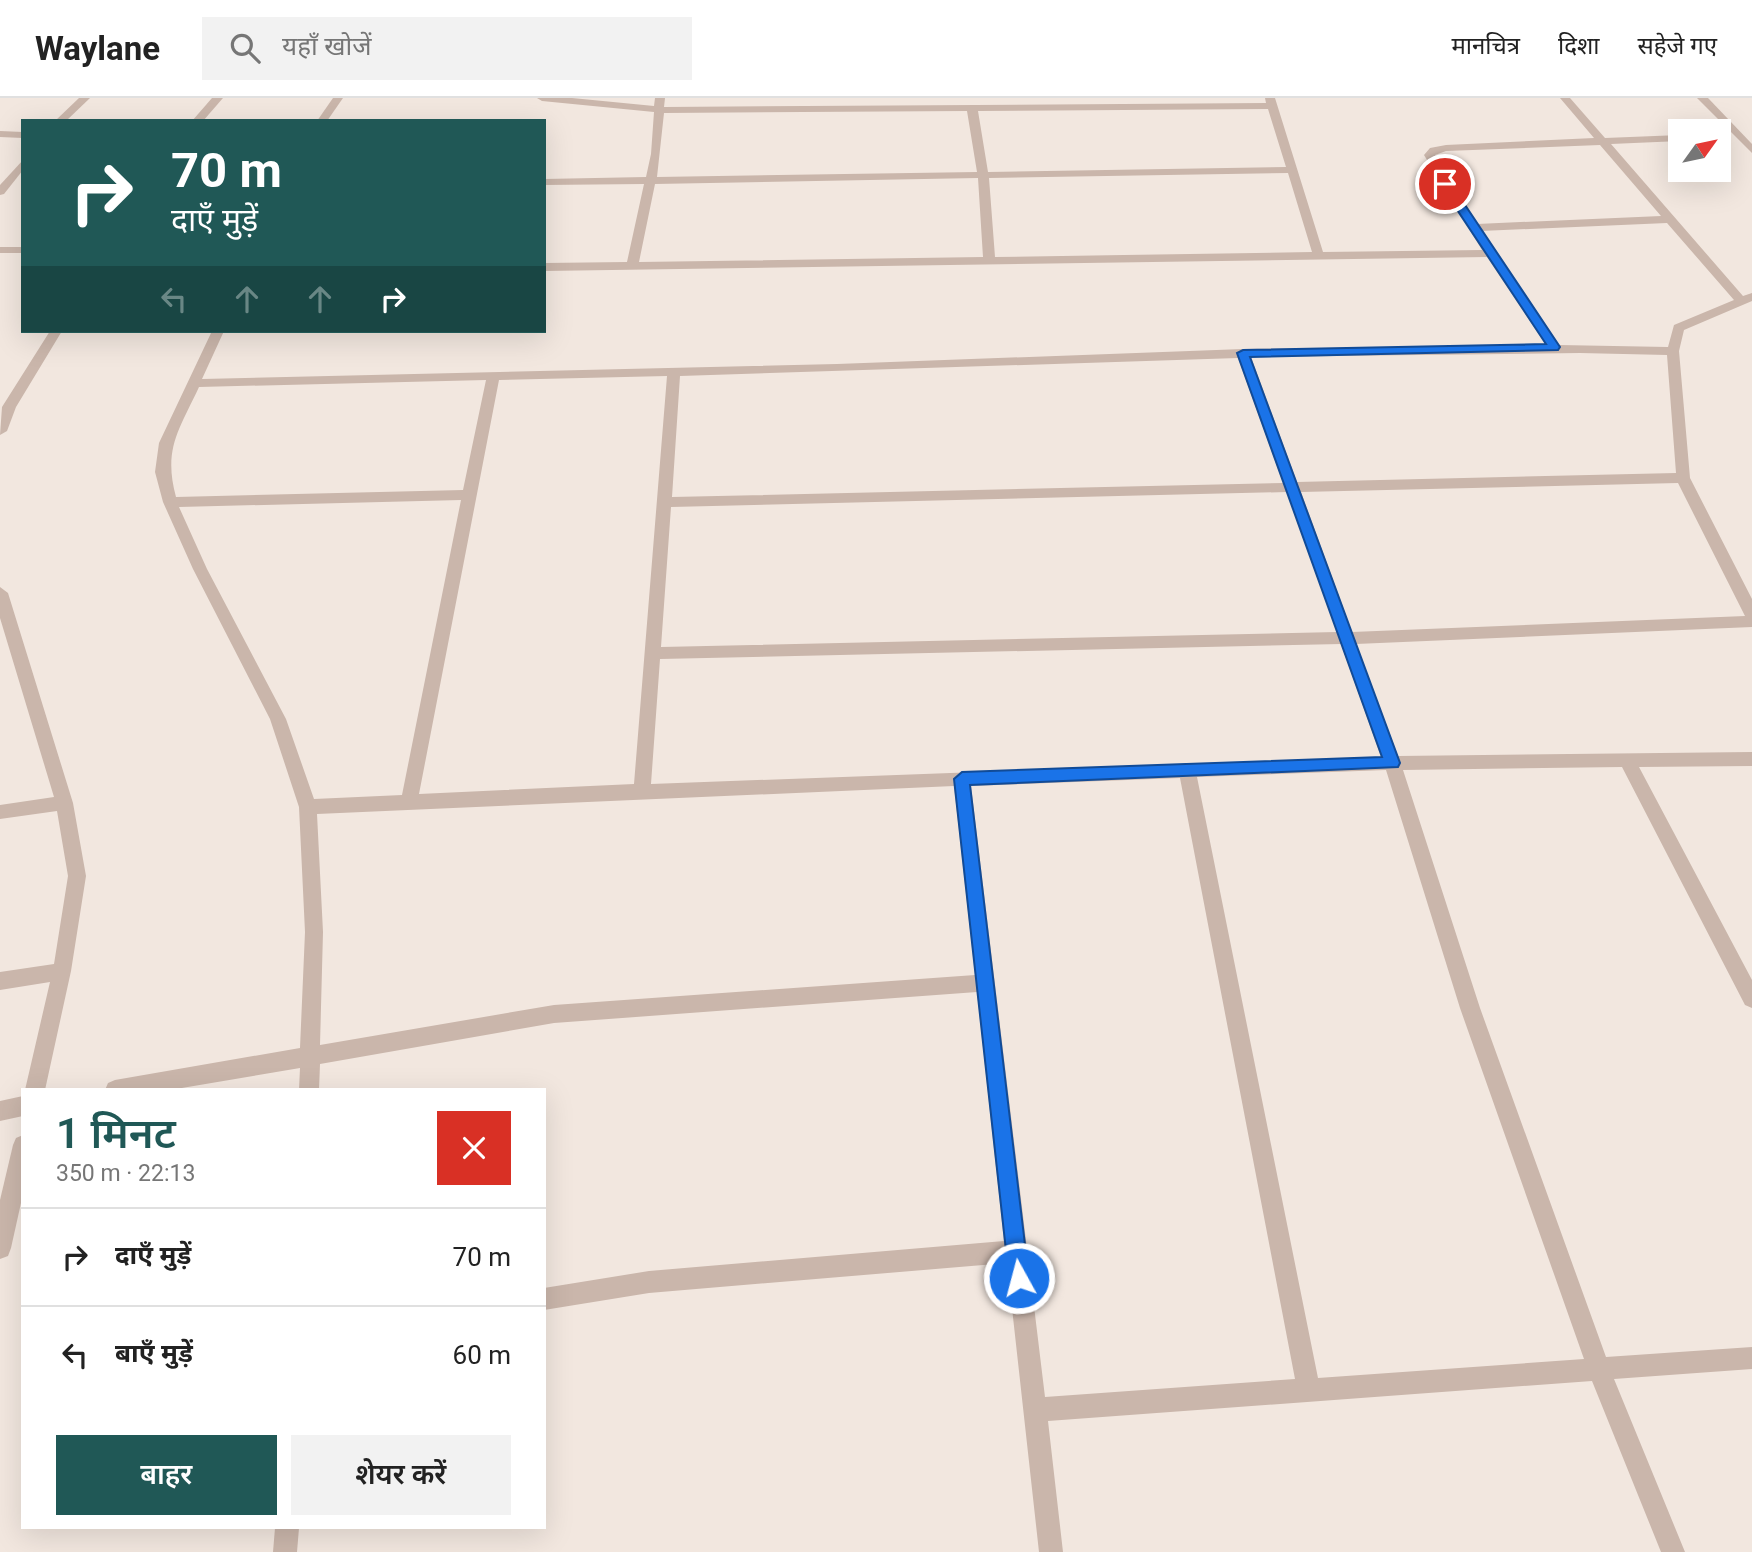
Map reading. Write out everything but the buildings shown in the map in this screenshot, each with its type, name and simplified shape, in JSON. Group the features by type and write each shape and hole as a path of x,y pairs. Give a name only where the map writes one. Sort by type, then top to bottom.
{"street":[{"path":"62,119 85,98"},
{"path":"199,119 218,98"},
{"path":"323,119 338,98"},
{"path":"542,98 660,104 972,108 1272,102 1319,257"},
{"path":"1565,98 1670,219 1746,299 1678,328 1673,351 1683,478 1752,614"},
{"path":"1702,98 1752,150"},
{"path":"632,266 650,181 660,104"},
{"path":"972,108 983,175 989,261"},
{"path":"0,134 21,135"},
{"path":"1731,136 1752,135"},
{"path":"1554,347 1473,228 1429,155 1434,150 1668,138"},
{"path":"0,192 21,166"},
{"path":"546,182 1293,170"},
{"path":"1473,228 1670,219"},
{"path":"0,250 21,250"},
{"path":"546,267 1490,253"},
{"path":"0,431 9,407 55,333"},
{"path":"217,333 166,443 162,472 170,502 201,569 278,719 309,807 314,932 309,1088"},
{"path":"192,383 674,372 1243,353 1554,347 1673,351"},
{"path":"1243,353 1392,763 1470,1008 1599,1370 1673,1552"},
{"path":"642,791 674,372"},
{"path":"409,802 493,376"},
{"path":"664,502 1683,478"},
{"path":"170,502 471,495"},
{"path":"0,593 64,803 77,876 62,971 35,1088"},
{"path":"654,653 1348,638 1752,621"},
{"path":"309,807 642,791 1392,763 1752,759"},
{"path":"1628,761 1752,999"},
{"path":"1187,771 1309,1390"},
{"path":"962,779 1051,1552"},
{"path":"0,811 64,803"},
{"path":"0,981 62,971"},
{"path":"127,1088 554,1014 984,983"},
{"path":"0,1111 21,1106"},
{"path":"0,1248 21,1154"},
{"path":"546,1299 649,1282 1016,1251"},
{"path":"1034,1410 1752,1358"},
{"path":"285,1552 287,1529"}],"route":[{"path":"1019,1278 962,779 1392,763 1243,353 1554,347 1445,184"}]}
